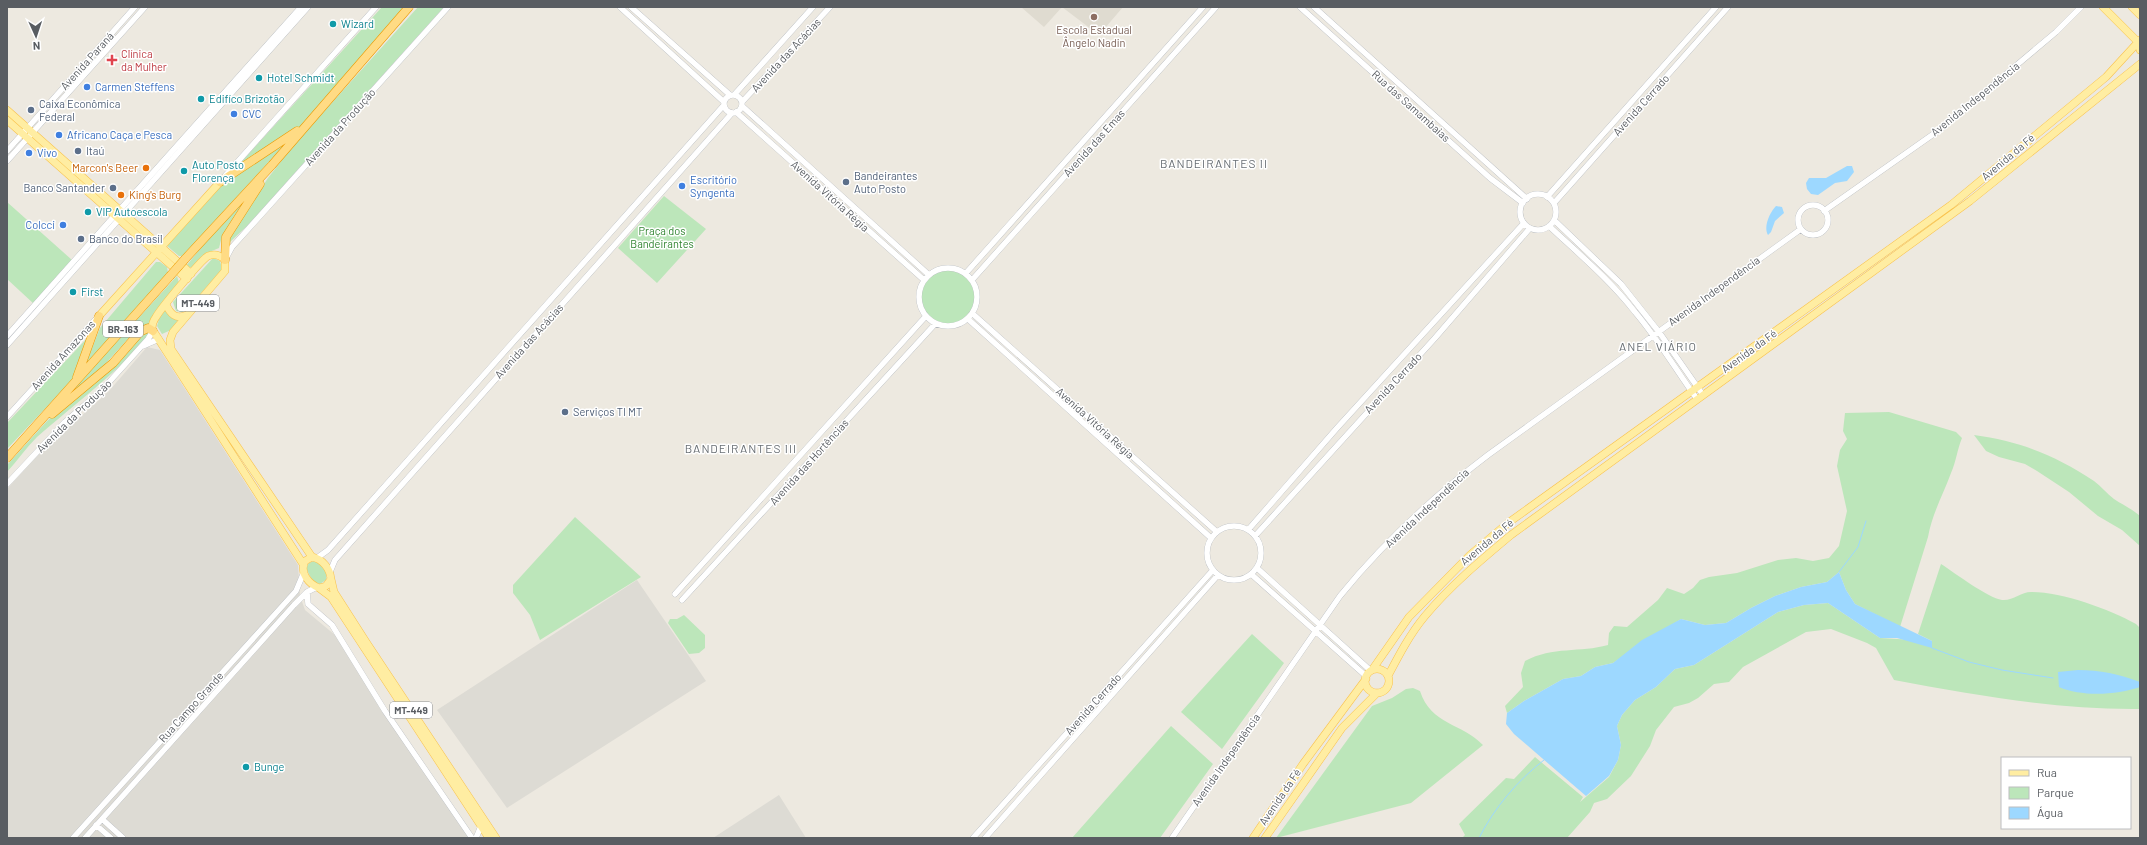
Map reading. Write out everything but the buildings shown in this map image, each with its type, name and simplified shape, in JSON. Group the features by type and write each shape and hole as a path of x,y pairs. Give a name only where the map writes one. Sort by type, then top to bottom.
{"highway":[{"name":"BR-163","path":"7,458 185,259 272,165 409,7"},
{"name":"BR-163","path":"399,18 413,7"},
{"path":"220,182 304,127"},
{"path":"225,260 228,248 227,233 272,165"},
{"path":"75,382 99,316"},
{"path":"28,435 113,363 140,332 148,328 153,331"}],"main road":[{"path":"2103,7 2139,44"},
{"path":"2132,7 2140,15"},
{"name":"Avenida da Fé","path":"1252,838 1302,764 1369,674 1409,617 1470,555 1508,524 1951,204 2106,76 2139,44"},
{"name":"Avenida da Fé","path":"1388,676 1407,641 1426,615 1478,563 1511,535 1970,201 2140,64"},
{"path":"7,110 27,133 175,264"},
{"path":"7,120 27,133"},
{"name":"Avenida Amazonas","path":"99,316 220,182"},
{"path":"214,255 220,256 225,260"},
{"name":"MT-449","path":"214,255 206,257 156,316 152,326 153,331 303,568 308,580 331,597 488,838"},
{"name":"MT-449","path":"225,260 223,274 173,332 170,340 171,349 315,558 325,564 334,592 496,838"},
{"path":"182,271 189,277"},
{"path":"166,304 169,312 174,316 179,317 188,314"},
{"path":"159,339 173,332"},
{"path":"303,568 307,559 315,558"},
{"path":"318,588 326,586 330,576"},
{"path":"1381,670 1388,676 1389,682 1387,688 1377,693 1368,688 1369,674 1381,670"},
{"name":"Avenida da Fé","path":"1265,838 1342,728 1377,693"}],"street":[{"name":"Avenida Paraná","path":"7,161 27,133 135,7"},
{"name":"Avenida Paraná","path":"7,151 27,133 145,7"},
{"path":"7,345 300,7"},
{"path":"7,336 308,7"},
{"name":"Avenida Amazonas","path":"220,182 376,7"},
{"name":"Avenida da Produção","path":"214,255 228,248 448,7"},
{"path":"620,7 724,103 728,112 734,112 742,104 740,98 732,95 631,7"},
{"name":"Avenida das Acácias","path":"732,95 813,7"},
{"name":"Avenida das Acácias","path":"742,104 830,7"},
{"name":"Avenida das Emas","path":"966,273 1203,7"},
{"name":"Avenida das Emas","path":"972,280 1216,7"},
{"name":"Rua das Samambaias","path":"1300,7 1490,178 1523,203"},
{"name":"Rua das Samambaias","path":"1314,7 1527,198"},
{"name":"Avenida Cerrado","path":"1547,197 1716,7"},
{"name":"Avenida Cerrado","path":"1554,203 1728,7"},
{"name":"Avenida Independência","path":"1824,211 1942,128 2056,32 2081,7"},
{"path":"724,103 732,95"},
{"name":"Avenida das Acácias","path":"315,558 328,550 383,489 724,103"},
{"name":"Avenida Vitória Régia","path":"742,104 929,274"},
{"name":"Avenida das Acácias","path":"330,576 335,560 398,487 734,112"},
{"name":"Avenida Vitória Régia","path":"734,112 924,280"},
{"path":"1534,195 1547,197 1554,203 1556,212 1554,220 1549,226 1540,230 1530,228 1524,223 1521,214 1523,203 1527,198 1534,195"},
{"path":"1814,205 1824,211 1827,223 1821,233 1810,235 1800,229 1798,218 1804,208 1814,205"},
{"path":"1554,220 1622,284 1700,397"},
{"name":"Avenida Cerrado","path":"1248,530 1337,428 1524,223"},
{"path":"1549,226 1614,288 1657,334"},
{"name":"Avenida Cerrado","path":"1255,536 1435,338 1530,228"},
{"name":"Avenida Independência","path":"1172,838 1316,633 1340,596 1361,571 1456,479 1800,229"},
{"path":"951,268 966,273 972,280 978,297 973,314 968,319 952,326 935,324 926,316 920,304 919,296 924,280 929,274 936,270 951,268"},
{"name":"Avenida Vitória Régia","path":"973,314 1216,532"},
{"name":"Avenida Amazonas","path":"7,417 99,316"},
{"name":"Avenida das Hortências","path":"675,594 926,316"},
{"name":"Avenida Vitória Régia","path":"968,319 1211,538"},
{"name":"Avenida das Hortências","path":"682,600 935,324"},
{"name":"Avenida da Produção","path":"7,484 65,422 101,391 141,347 153,331"},
{"name":"Avenida da Produção","path":"141,347 159,339"},
{"path":"1232,526 1248,530 1255,536 1261,552 1257,568 1251,574 1237,580 1227,580 1213,570 1207,558 1208,544 1216,532 1232,526"},
{"name":"Rua Campo Grande","path":"73,838 296,591 303,568"},
{"path":"1257,568 1369,674"},
{"name":"Avenida Cerrado","path":"973,838 1213,570"},
{"path":"1251,574 1316,633 1369,674"},
{"name":"Avenida Cerrado","path":"985,838 1218,575"},
{"name":"Rua Campo Grande","path":"85,838 307,592 318,588"},
{"path":"307,592 308,604 334,627 390,718 472,838"},
{"path":"390,718 398,706 399,701"},
{"path":"390,718 402,714 407,715"},
{"path":"102,819 123,838"},
{"path":"96,825 111,838"},
{"path":"476,838 481,826"}],"shaded area":[{"path":"1021,7 1062,7 1044,27"},
{"name":"Escola Estadual Ângelo Nadin","path":"1062,7 1123,7 1099,35"},
{"path":"147,347 160,350 298,565 300,596 305,610 335,635 383,711 470,838 7,838 7,489 39,454 109,391"},
{"path":"637,580 706,681 507,808 437,710"},
{"path":"779,795 806,838 713,838"}],"green space":[{"path":"382,7 405,7 323,102 183,256 179,256 166,245"},
{"path":"418,7 444,7 247,226 229,243 231,234 268,178 294,145"},
{"path":"264,172 222,236 219,248 207,253 192,268 186,266"},
{"name":"Praça dos Bandeirantes","path":"664,196 706,229 657,283 618,248"},
{"path":"7,202 72,260 34,304 7,279"},
{"path":"213,258 220,261 222,268 220,272 186,310 182,312 176,311 173,302"},
{"path":"156,262 160,262 167,267 168,273 83,371 100,328"},
{"path":"943,270 953,270 963,274 971,282 975,292 975,302 971,312 963,320 953,324 943,324 933,320 925,312 921,302 921,292 925,282 933,274"},
{"path":"177,276 179,283 157,309 150,326 136,330 98,372 56,408"},
{"path":"165,310 178,320 171,330 162,334 157,326 160,316"},
{"path":"145,332 148,332 149,335 123,363 37,437 7,472 7,465 47,421"},
{"path":"91,334 74,378 7,449 7,423"},
{"path":"1889,412 1956,432 1962,438 1953,469 1932,520 1900,627 1855,604 1846,590 1839,572 1827,582 1801,587 1775,596 1726,623 1705,625 1681,619 1613,663 1595,667 1581,676 1563,679 1524,701 1507,713 1505,706 1523,687 1521,673 1525,661 1535,656 1556,651 1587,649 1608,645 1609,633 1614,626 1627,627 1658,600 1667,588 1684,594 1693,588 1700,580 1709,577 1737,573 1778,560 1796,558 1813,561 1829,558 1839,546 1847,511 1837,466 1840,450 1847,439 1843,431 1845,413"},
{"path":"1974,435 2006,441 2036,450 2065,464 2094,481 2114,499 2140,516 2140,546 2122,530 2098,516 2069,492 2037,471 2025,464 1999,457 1986,451"},
{"path":"575,517 641,577 540,640 530,615 513,593 513,585"},
{"path":"316,560 326,571 326,580 320,584 313,582 306,568 309,563"},
{"path":"1941,564 1980,590 2002,600 2013,598 2027,592 2057,595 2099,607 2136,624 2140,628 2140,709 2109,709 2047,704 1986,696 1894,680 1876,648 1867,643 1831,629 1806,632 1743,667 1729,682 1714,684 1698,698 1689,703 1674,707 1656,730 1650,746 1631,776 1607,799 1594,803 1590,812 1567,838 1462,838 1465,835 1459,824 1506,778 1514,779 1535,757 1583,797 1580,802 1609,777 1618,760 1621,745 1617,726 1622,715 1635,700 1656,687 1675,669 1694,665 1778,612 1804,605 1828,603 1880,638 1932,641 1918,634"},
{"path":"684,615 705,635 705,648 699,653 689,654 668,623 670,619 677,619"},
{"path":"1252,634 1284,663 1222,749 1181,712"},
{"path":"1413,688 1420,691 1425,702 1439,717 1466,732 1483,745 1411,803 1276,838 1372,706 1392,698 1406,689"},
{"path":"1171,726 1213,764 1160,838 1072,838"}],"water":[{"path":"1847,166 1852,166 1854,172 1847,181 1835,183 1818,195 1811,194 1807,189 1806,183 1809,178 1826,178"},
{"path":"1776,206 1782,207 1784,213 1775,221 1771,232 1768,235 1766,228 1768,220"},
{"path":"1839,572 1846,590 1855,604 1932,641 1932,648 1897,638 1880,638 1828,603 1804,605 1778,612 1694,665 1675,669 1656,687 1635,700 1622,715 1617,726 1621,745 1618,760 1609,776 1586,796 1514,734 1506,724 1507,713 1524,701 1563,679 1581,676 1595,667 1613,663 1642,640 1681,619 1705,625 1726,623 1775,596 1801,587 1827,582"},
{"path":"2078,670 2109,673 2125,677 2140,682 2140,687 2121,692 2089,694 2059,687 2058,672"}],"waterway":[{"path":"1839,572 1858,547 1866,521"},
{"path":"1932,648 1969,662 2002,670 2053,678"},
{"path":"1479,838 1499,805 1507,795 1525,776 1544,760"}],"place":[{"name":"Escola Estadual Ângelo Nadin","path":"1094,17"},
{"name":"Wizard","path":"333,24"},
{"name":"Clínica da Mulher","path":"112,60"},
{"name":"Hotel Schmidt","path":"259,78"},
{"name":"Carmen Steffens","path":"87,87"},
{"name":"Edifíco Brizotão","path":"201,99"},
{"name":"Caixa Econômica Federal","path":"31,110"},
{"name":"CVC","path":"234,114"},
{"name":"Africano Caça e Pesca","path":"59,135"},
{"name":"Itaú","path":"78,151"},
{"name":"Vivo","path":"29,153"},
{"name":"Marcon's Beer","path":"146,168"},
{"name":"Auto Posto Florença","path":"184,171"},
{"name":"Bandeirantes Auto Posto","path":"846,182"},
{"name":"Escritório Syngenta","path":"682,186"},
{"name":"Banco Santander","path":"113,188"},
{"name":"King's Burg","path":"121,195"},
{"name":"VIP Autoescola","path":"88,212"},
{"name":"Colcci","path":"63,225"},
{"name":"Banco do Brasil","path":"81,239"},
{"name":"First","path":"73,292"},
{"name":"Serviços TI MT","path":"565,412"},
{"name":"Bunge","path":"246,767"}],"district":[{"name":"BANDEIRANTES II","path":"1214,164"},
{"name":"ANEL VIÁRIO","path":"1658,347"},
{"name":"BANDEIRANTES III","path":"741,449"}]}
